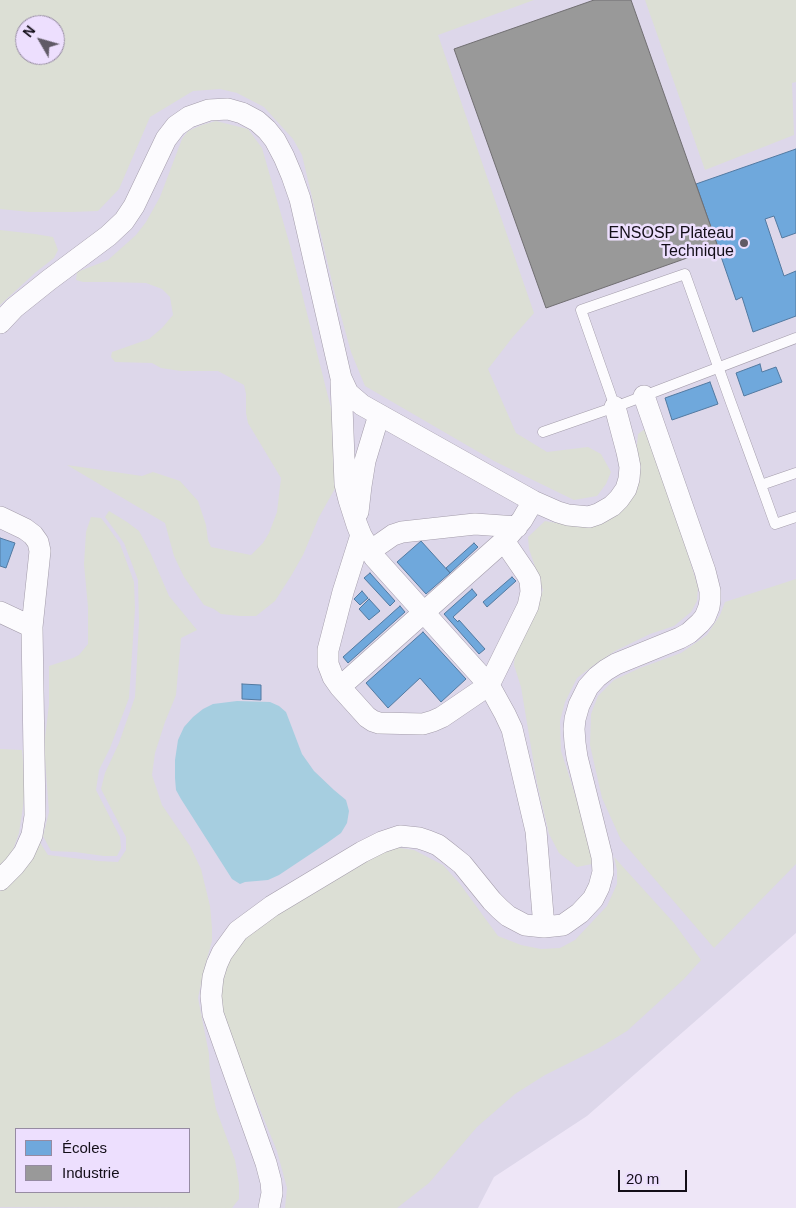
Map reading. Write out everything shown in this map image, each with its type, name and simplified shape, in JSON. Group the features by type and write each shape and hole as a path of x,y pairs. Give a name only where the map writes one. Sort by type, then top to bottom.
{"street":[{"path":"0,323 14,308 108,236 124,221 134,206 166,140 176,126 188,117 209,110 228,108 257,121 267,130 275,140 292,176 300,199 341,378 345,484 349,500 363,537 424,612 489,685 512,729 536,831 544,927"},
{"path":"341,378 352,398 379,415 533,500 563,513 579,516 589,517 612,506 626,489 630,467 615,407"},
{"path":"268,1208 272,1193 266,1163 216,1023 211,996 213,977 217,964 222,953 238,931 272,906 362,852 400,836 419,838 438,845 462,864 508,916 525,925 544,927 562,925 580,914 593,899 602,880 602,857 575,743 575,719 582,697 588,687 606,670 616,664 680,638 700,623 709,608 710,590 705,571 644,396"},
{"path":"379,415 361,486 363,537 343,592 328,650 328,664 333,677 367,717 373,721 423,724 442,717 489,685 528,606 531,592 530,580 511,534"},
{"path":"340,687 511,534 522,520 533,500"},
{"path":"0,517 28,531 40,546 32,627 36,816 32,835 24,852 14,866 0,880"},
{"path":"363,537 475,524 511,534"},
{"path":"0,612 32,627"}],"lane":[{"path":"615,407 581,310 685,274 775,524 796,518"},
{"path":"543,432 615,407 796,338"},
{"path":"761,485 796,473"}],"shaded area":[{"path":"0,0 796,0 796,933 587,1116 494,1177 478,1208 0,1208"},
{"path":"0,0 534,0 438,35 534,313 488,369 516,433 547,452 588,447 601,454 611,472 606,484 597,496 574,500 494,461 365,386 351,352 335,294 302,155 293,139 264,107 237,93 220,89 193,91 150,117 119,189 98,211 30,212 0,209"},
{"path":"645,0 796,0 796,82 792,83 794,135 705,170"},
{"path":"216,121 248,129 262,148 289,242 337,432 337,485 319,517 303,555 291,576 275,601 256,616 221,614 204,605 184,577 174,556 165,523 67,465 142,476 153,472 180,481 198,501 211,547 251,555 263,543 269,533 277,512 281,478 248,423 244,385 218,371 181,371 161,368 152,363 115,362 111,357 112,352 149,339 173,315 170,297 162,289 146,283 83,282 76,280 77,272 108,260 136,235 146,222 160,197 182,139 188,131"},
{"path":"0,230 53,237 58,250 54,258 0,305"},
{"path":"645,429 651,436 698,587 697,601 691,612 674,626 650,634 615,651 577,678 565,702 560,721 561,751 592,847 592,864 577,867 559,853 549,834 537,783 521,687 514,665 515,652 543,590 529,549 528,537 545,521 562,524 598,522 636,456 638,434"},
{"path":"109,511 139,531 169,596 197,630 181,638 176,695 155,753 152,775 162,805 190,846 201,869 210,906 212,941 198,998 209,1054 210,1077 216,1109 235,1160 239,1184 239,1199 232,1208 0,1207 0,888 39,841 48,855 98,861 118,862 126,850 126,837 101,789 105,773 119,743 135,697 139,622 138,580 124,543 105,517"},
{"path":"91,517 101,518 120,544 134,582 135,609 129,698 110,748 99,770 96,790 120,837 121,848 117,856 51,851 43,836 49,812 44,746 49,704 49,666 79,655 88,644 88,607 84,564 86,532"},
{"path":"796,579 796,864 714,948 621,840 602,798 590,745 591,714 598,696 614,680 681,653 707,635 720,615 725,602"},
{"path":"0,749 22,750 25,784 19,833 13,850 0,867"},
{"path":"393,847 414,850 443,865 460,884 498,936 521,945 541,949 560,948 575,940 607,906 617,884 617,870 614,857 674,923 701,960 684,979 627,1031 599,1048 545,1075 515,1094 477,1127 429,1183 397,1208 285,1208 287,1188 277,1151 221,1014 222,986 229,956 243,936 375,853"}],"water":[{"path":"237,701 270,702 286,712 302,754 314,771 346,800 349,811 347,823 341,833 327,843 279,875 268,880 240,884 232,879 181,799 176,790 175,778 178,740 184,727 203,709 213,704"}],"building: Écoles":[{"name":"ENSOSP Plateau Technique","path":"796,149 796,233 782,238 774,216 765,219 784,276 796,271 796,316 753,332 742,297 736,300 696,184"},
{"path":"760,364 762,372 776,367 782,382 744,396 736,373"},
{"path":"710,382 718,404 672,420 665,398"},
{"path":"0,538 15,543 6,568 0,566"},
{"path":"421,541 450,573 426,594 397,562"},
{"path":"474,543 478,547 450,573 446,568"},
{"path":"370,573 395,601 390,606 364,578"},
{"path":"512,577 516,581 487,607 483,602"},
{"path":"472,589 477,595 453,617 458,622 459,620 485,649 479,654 444,614"},
{"path":"362,591 368,598 360,605 354,599"},
{"path":"369,599 380,611 369,620 359,609"},
{"path":"400,606 405,612 348,663 343,657"},
{"path":"423,632 466,679 441,702 420,678 388,708 366,683"},
{"path":"242,684 261,685 261,700 242,699"}],"building: Industrie":[{"path":"594,0 631,0 718,247 546,308 454,49"}],"place":[{"name":"ENSOSP Plateau Technique","path":"744,243"}]}
